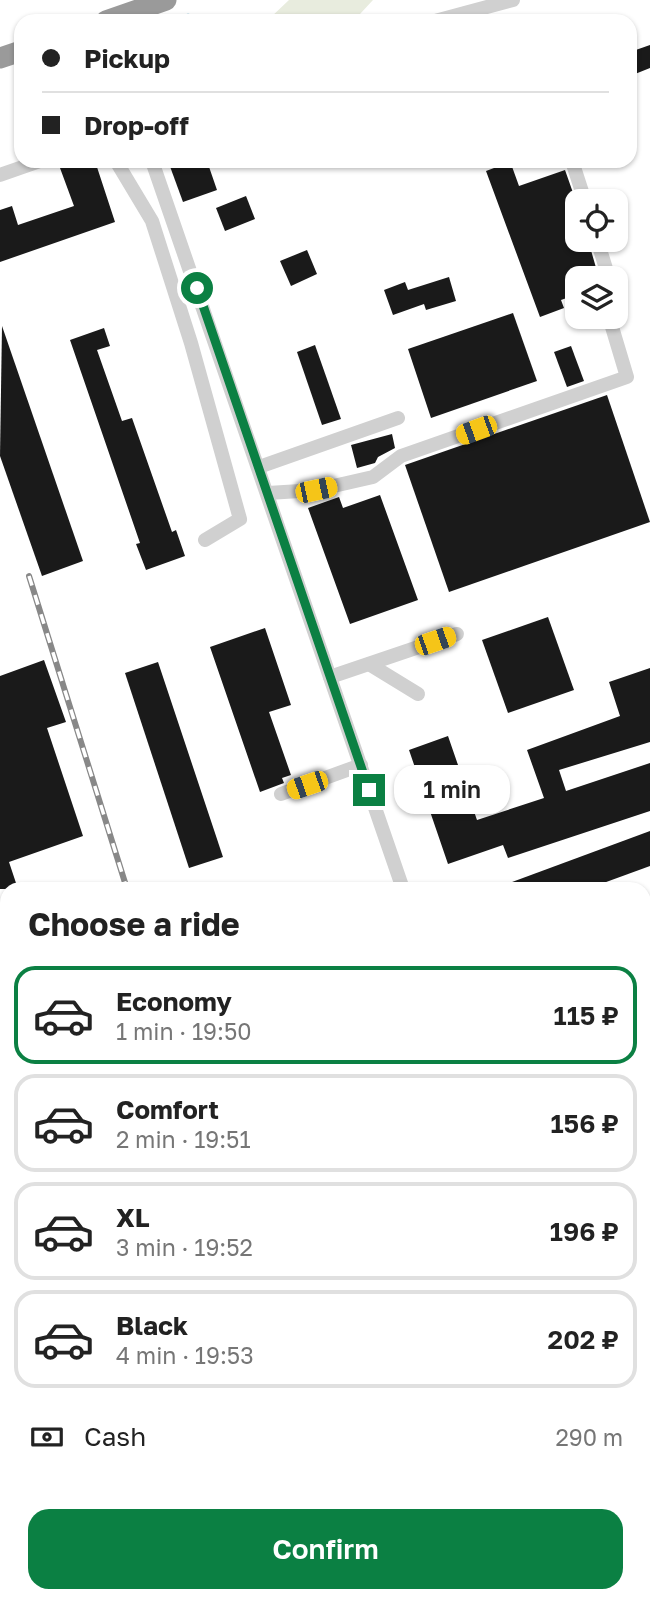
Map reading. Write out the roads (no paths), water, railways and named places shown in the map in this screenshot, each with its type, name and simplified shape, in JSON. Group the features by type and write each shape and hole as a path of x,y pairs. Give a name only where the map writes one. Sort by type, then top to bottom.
{"highway":[{"path":"126,14 166,0"}],"street":[{"path":"483,14 513,0"},
{"path":"0,175 20,168"},
{"path":"120,168 152,221 191,343 240,519 205,540"},
{"path":"154,168 401,882"},
{"path":"574,168 581,189"},
{"path":"268,494 316,490 373,477 401,456 627,377 613,329"},
{"path":"259,467 398,418"},
{"path":"330,677 457,634"},
{"path":"369,664 418,694"},
{"path":"281,794 361,765"}],"railway":[{"path":"29,576 125,882"}]}
